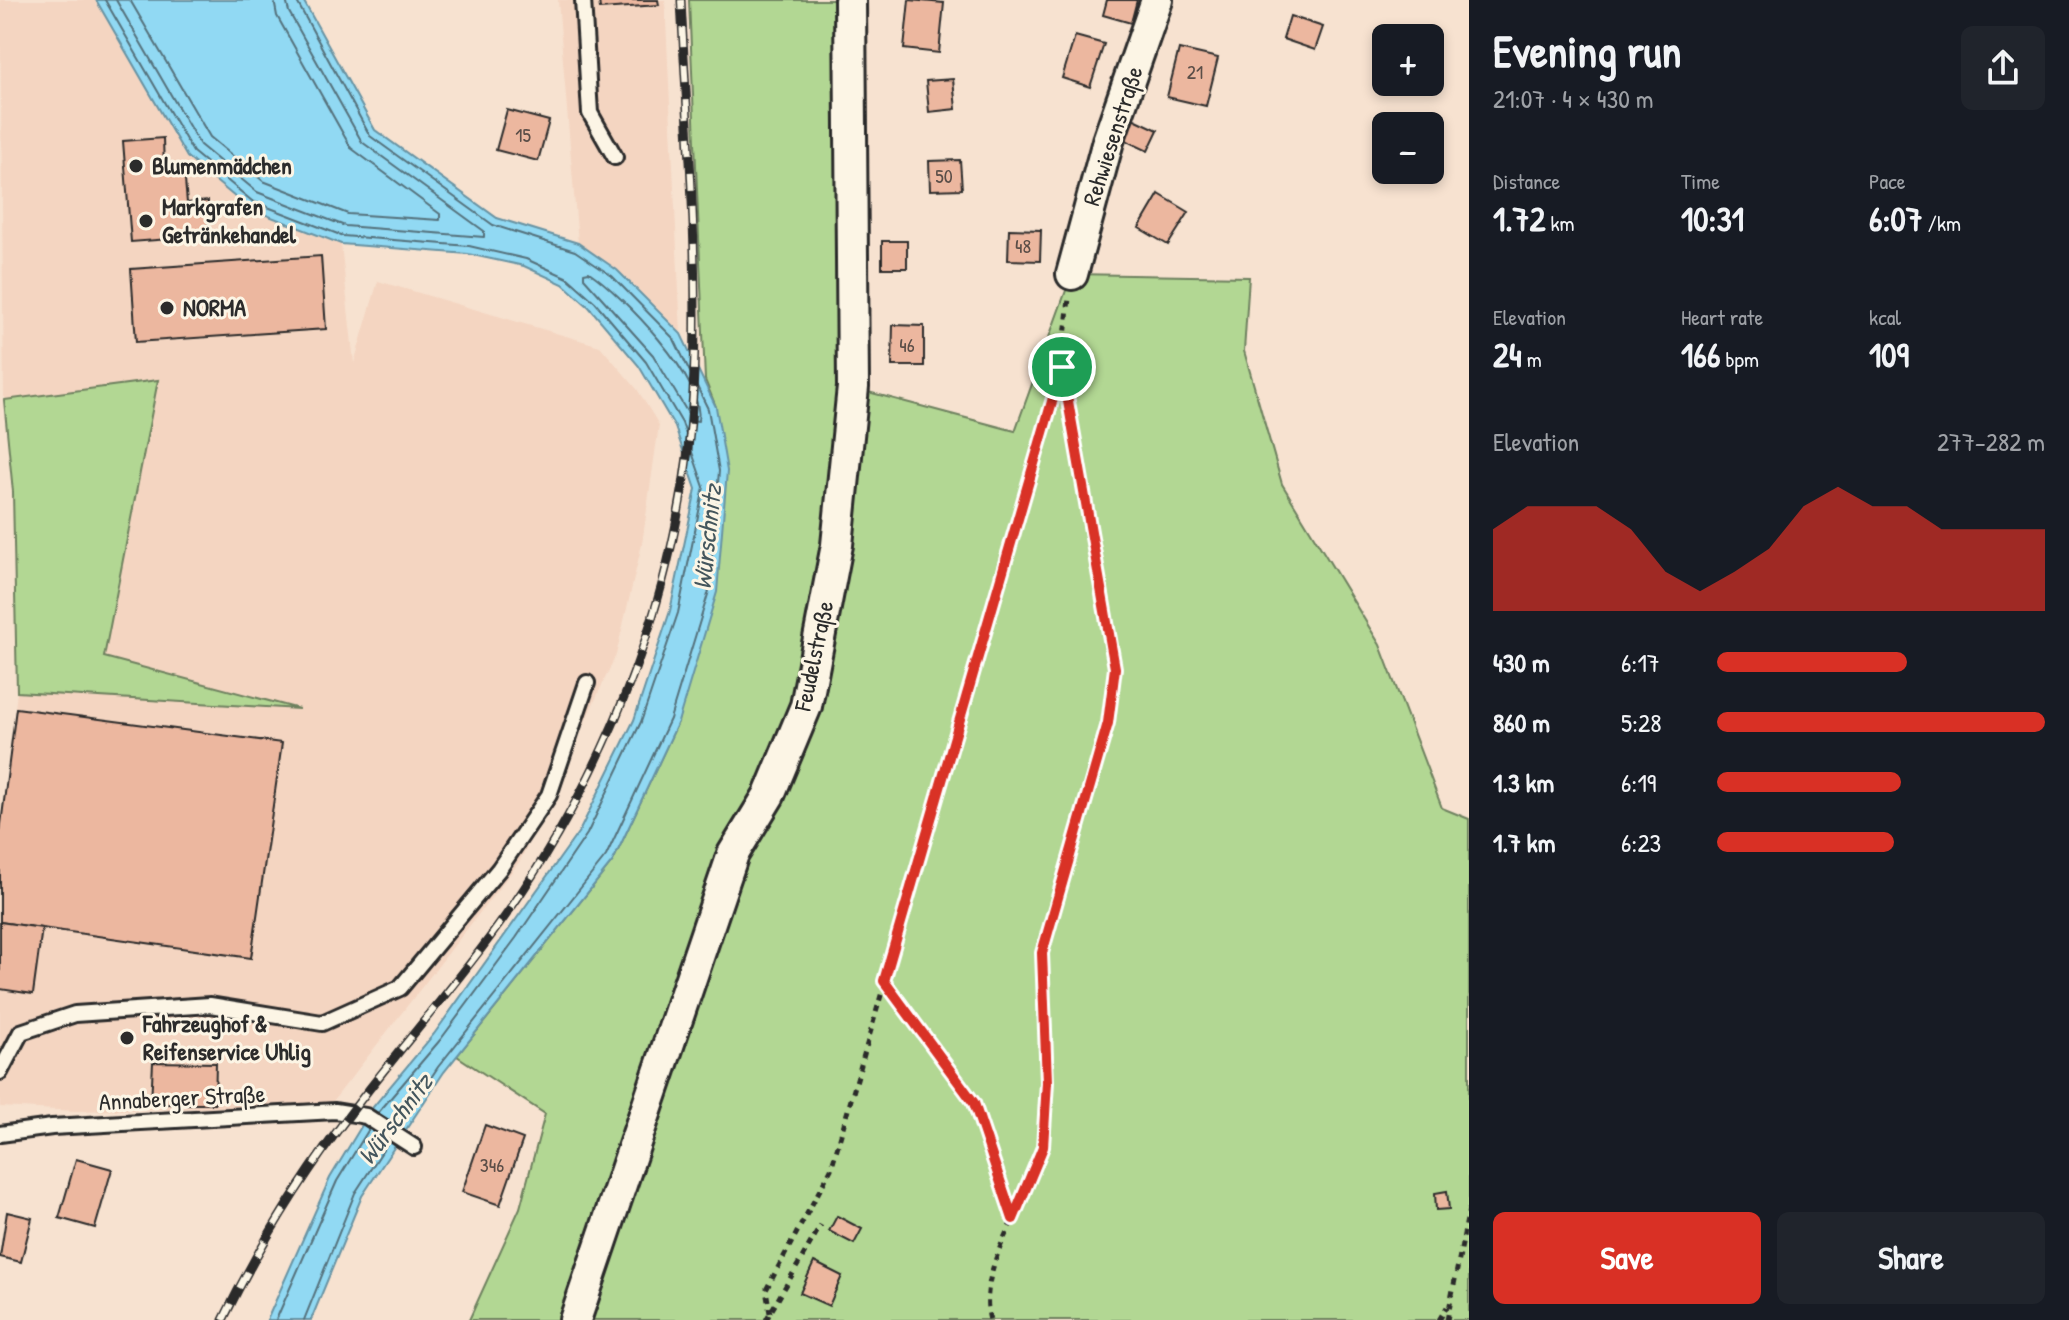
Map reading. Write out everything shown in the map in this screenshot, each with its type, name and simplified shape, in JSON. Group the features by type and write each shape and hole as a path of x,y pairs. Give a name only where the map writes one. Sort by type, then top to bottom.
{"street":[{"name":"Feudelstraße","path":"575,1320 733,854 769,795 806,706 837,545 853,387 850,0"},
{"name":"Rehwiesenstraße","path":"1072,274 1108,141 1157,0"}],"lane":[{"path":"583,0 590,113 615,157"},
{"path":"0,1072 21,1032 75,1014 210,1005 322,1023 400,988 499,869 549,795 587,683"},
{"name":"Annaberger Straße","path":"0,1134 52,1127 335,1111 366,1116 414,1147"}],"path":[{"path":"770,1313 766,1290 831,1169 1062,367 1072,274"},
{"path":"990,1320 986,1307 997,1251 1043,1147 1047,1082 1042,953 1108,723 1115,668 1062,367"},
{"path":"884,981 974,1103 1013,1219"},
{"path":"1447,1320 1469,1209"},
{"path":"766,1320 821,1225"},
{"path":"1439,1320 1448,1305"}],"shaded area":[{"path":"0,0 96,0 187,157 248,208 341,244 354,363 378,281 600,346 637,389 659,425 642,544 616,655 520,861 330,1105 76,1111 0,1107 0,832 17,692 293,708 104,657 158,380 4,400"},
{"path":"558,0 665,0 681,334 617,270 578,243"}],"green space":[{"path":"689,0 850,0 853,388 1015,431 1072,274 1249,277 1244,351 1282,484 1380,645 1442,808 1469,819 1469,1320 469,1320 520,1208 545,1114 457,1056 613,861 678,722 716,407 705,380"},
{"path":"158,380 104,657 299,709 17,692 13,492 4,400"}],"water":[{"name":"Würschnitz","path":"96,0 303,0 375,130 497,218 578,243 617,270 681,334 716,407 727,471 717,592 678,722 613,861 444,1072 362,1196 311,1320 267,1320 330,1178 373,1107 434,1034 580,830 634,720 670,611 696,489 675,427 639,366 589,307 563,284 524,266 468,254 341,244 248,208 187,157"}],"building":[{"path":"599,0 658,0 659,5 600,9"},
{"path":"909,0 944,3 939,53 904,49"},
{"path":"1107,0 1137,0 1131,23 1103,15"},
{"path":"1290,16 1323,27 1315,50 1283,39"},
{"path":"1075,36 1104,44 1090,87 1062,78"},
{"path":"1179,49 1218,58 1206,106 1167,97"},
{"path":"953,79 956,109 929,112 926,81"},
{"path":"507,110 549,121 538,161 496,150"},
{"path":"1126,115 1158,130 1148,151 1116,136"},
{"path":"163,138 164,169 184,169 187,203 208,201 209,236 131,242 123,141"},
{"path":"960,160 962,189 930,190 929,161"},
{"path":"1159,194 1189,212 1168,245 1139,228"},
{"path":"1009,229 1041,230 1040,261 1008,260"},
{"path":"882,241 907,241 907,268 882,268"},
{"path":"321,256 326,329 136,342 131,269"},
{"path":"893,325 924,326 924,366 892,366"},
{"path":"16,708 282,743 251,958 0,922 0,832"},
{"path":"0,922 42,928 33,994 0,989"},
{"path":"153,1062 216,1063 215,1104 151,1104"},
{"path":"485,1125 523,1139 500,1205 462,1192"},
{"path":"76,1159 112,1169 95,1228 59,1218"},
{"path":"1447,1191 1449,1209 1436,1210 1435,1193"},
{"path":"7,1212 32,1218 21,1262 0,1257"},
{"path":"837,1216 862,1229 854,1244 829,1231"},
{"path":"814,1262 842,1276 829,1306 800,1293"}],"railway":[{"path":"223,1320 267,1238 317,1160 372,1085 488,940 545,856 610,732 636,667 674,532 686,463 693,393 694,246 681,0"}],"place":[{"name":"Blumenmädchen","path":"136,166"},
{"name":"Markgrafen Getränkehandel","path":"146,221"},
{"name":"NORMA","path":"167,308"},
{"name":"Fahrzeughof & Reifenservice Uhlig","path":"127,1038"}],"route":[{"path":"1062,367 1115,668 1108,723 1042,953 1047,1082 1043,1147 1013,1219 974,1103 884,981 1062,367"}]}
